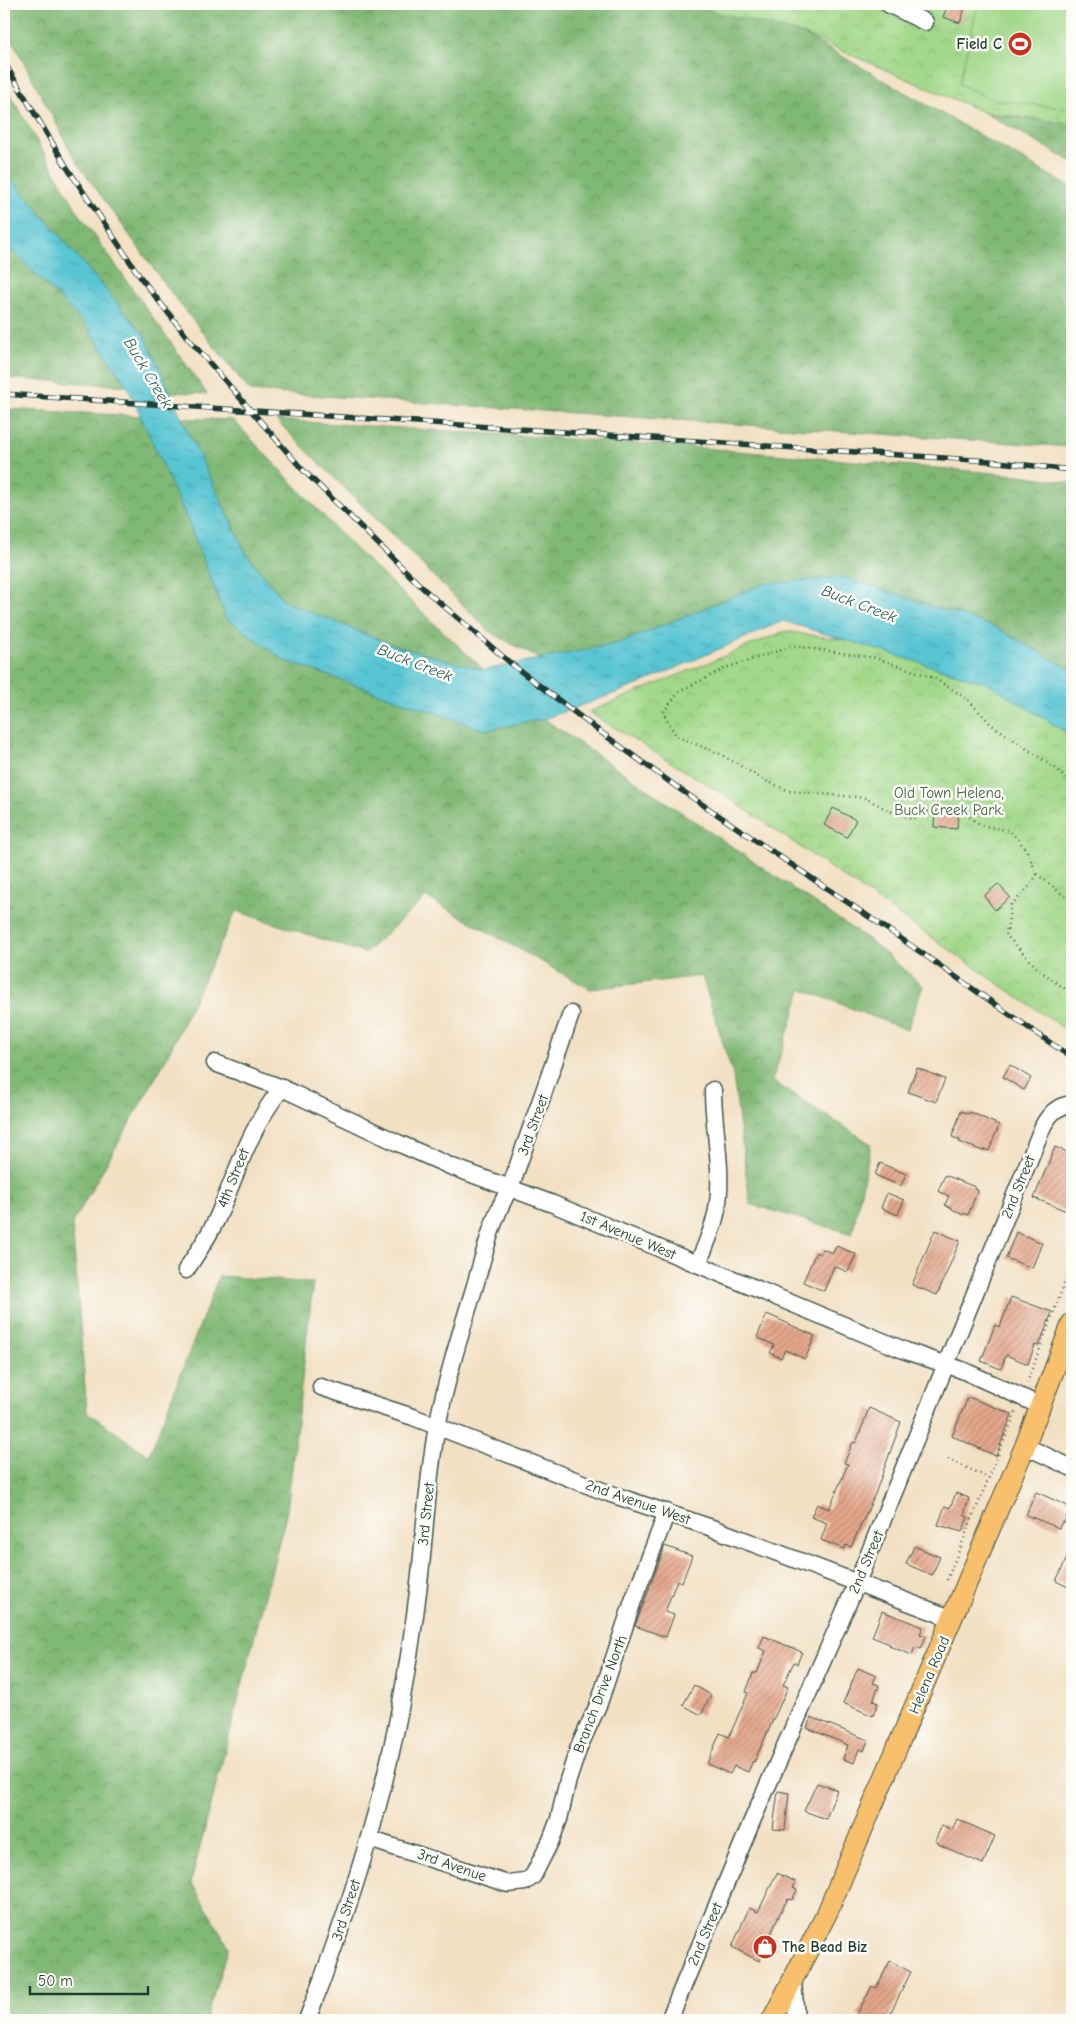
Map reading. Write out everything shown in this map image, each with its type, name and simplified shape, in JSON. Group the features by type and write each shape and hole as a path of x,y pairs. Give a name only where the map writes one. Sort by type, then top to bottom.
{"main road":[{"name":"Helena Road","path":"772,2020 827,1913 1025,1446 1072,1323"}],"street":[{"path":"888,4 925,22"},
{"name":"3rd Street","path":"307,2020 334,1948 369,1839 391,1754 405,1680 421,1558 427,1488 450,1364 503,1200 510,1188 571,1014"},
{"name":"1st Avenue West","path":"215,1063 282,1088 398,1144 450,1166 510,1188 698,1264 906,1351 962,1370 1041,1406"},
{"name":"4th Street","path":"186,1270 218,1216 248,1140 258,1121 282,1088"},
{"path":"698,1264 717,1211 720,1190 712,1090"},
{"name":"2nd Street","path":"669,2020 752,1821 858,1583 1043,1126 1054,1110 1067,1105"},
{"name":"2nd Avenue West","path":"321,1387 437,1427 608,1493 667,1512 953,1619"},
{"path":"1025,1446 1072,1468"},
{"name":"Branch Drive North","path":"533,1876 557,1826 565,1801 568,1780 579,1747 599,1703 632,1602 667,1512"},
{"name":"3rd Avenue","path":"369,1839 508,1884 526,1882 533,1876"},
{"path":"793,1980 796,2020"}],"path":[{"path":"1072,787 1058,770 992,724 966,698 934,678 876,658 794,646 728,667 680,691 663,712 676,736 720,754 764,780 790,791 866,798 892,812 913,819 934,808 957,809 981,825 1010,831 1026,849 1037,874 1072,902"},
{"path":"1037,874 1031,885 1011,905 1006,935 1039,970 1072,994"},
{"path":"948,1459 989,1478"}],"green space":[{"path":"4,4 685,4 803,34 1072,188 1072,447 250,391 172,294 76,161 4,25"},
{"path":"685,4 1072,4 1072,124 983,112 803,34"},
{"name":"Field C","path":"978,4 1072,4 1072,109 994,100 959,84"},
{"path":"4,84 78,212 207,394 170,392 145,336 4,170"},
{"path":"983,112 1072,124 1072,162"},
{"path":"4,242 88,327 127,386 4,378"},
{"path":"4,409 141,416 188,521 226,618 284,660 484,730 544,719 872,942 923,986 907,1030 802,989 772,1081 871,1144 852,1234 750,1204 733,1075 702,976 590,989 426,897 365,953 236,911 165,1061 72,1224 87,1412 149,1456 219,1276 313,1283 287,1511 191,1882 229,1947 205,2020 4,2020"},
{"path":"181,418 233,420 353,547 484,670 399,647 285,602 247,555"},
{"path":"276,420 679,446 1028,476 1072,483 1072,531 1064,556 1072,559 1072,670 993,626 763,584 620,643 540,659 490,632"},
{"name":"Old Town Helena, Buck Creek Park.","path":"785,631 851,641 990,684 1072,736 1072,1034 723,794 589,712"}],"water":[{"name":"Buck Creek","path":"4,170 145,336 247,555 285,602 399,647 484,670 620,643 763,584 844,577 993,626 1072,670 1072,736 990,684 783,621 635,686 544,719 485,730 284,660 226,618 188,521 127,386 88,327 4,242"}],"building":[{"path":"948,4 966,4 960,23 943,17"},
{"path":"833,808 856,820 847,837 824,825"},
{"path":"935,811 958,813 957,829 934,827"},
{"path":"998,884 1010,897 995,910 984,896"},
{"path":"1010,1065 1031,1078 1024,1090 1003,1077"},
{"path":"917,1068 945,1079 936,1102 908,1092"},
{"path":"961,1111 969,1114 970,1112 999,1125 989,1151 984,1149 983,1151 959,1142 960,1140 952,1137"},
{"path":"1055,1147 1072,1154 1072,1213 1034,1198"},
{"path":"880,1163 906,1174 901,1186 875,1175"},
{"path":"945,1175 978,1190 968,1215 964,1213 963,1215 945,1205 949,1196 938,1191"},
{"path":"887,1193 904,1200 898,1215 881,1208"},
{"path":"935,1230 960,1241 937,1295 912,1285"},
{"path":"1016,1232 1042,1243 1032,1268 1006,1258"},
{"path":"836,1246 856,1254 848,1272 834,1266 824,1291 803,1282 816,1252 820,1254 822,1249 833,1253"},
{"path":"1011,1297 1052,1312 1039,1346 1035,1345 1028,1364 1006,1355 1001,1369 981,1361 995,1325 1000,1327"},
{"path":"767,1314 815,1336 805,1359 785,1350 781,1358 770,1353 774,1345 757,1337"},
{"path":"968,1397 1012,1414 996,1456 952,1436"},
{"path":"869,1408 901,1422 875,1494 851,1547 846,1545 844,1549 821,1540 827,1523 811,1517 817,1504 829,1509 848,1464 844,1463 853,1442 856,1443"},
{"path":"1036,1492 1068,1506 1067,1508 1070,1509 1064,1523 1062,1522 1059,1528 1026,1515"},
{"path":"956,1493 969,1498 964,1515 968,1517 962,1532 938,1525 945,1506 950,1508"},
{"path":"665,1546 692,1556 682,1582 677,1580 665,1612 674,1615 666,1637 635,1626"},
{"path":"914,1546 940,1557 932,1575 906,1564"},
{"path":"1072,1547 1072,1589 1056,1581"},
{"path":"882,1611 923,1627 920,1634 926,1636 921,1649 915,1647 912,1655 872,1637"},
{"path":"764,1636 802,1652 797,1664 794,1662 783,1685 788,1687 754,1762 748,1772 734,1766 730,1774 707,1764 720,1733 729,1737 748,1693 746,1692 753,1673 757,1673 766,1651 759,1648"},
{"path":"858,1668 876,1676 873,1683 879,1685 873,1701 878,1703 873,1716 843,1703"},
{"path":"694,1685 711,1695 701,1715 683,1705"},
{"path":"811,1717 868,1740 864,1751 859,1749 854,1763 843,1759 848,1745 807,1728"},
{"path":"817,1783 837,1790 826,1819 804,1811"},
{"path":"778,1791 789,1793 785,1830 773,1829"},
{"path":"957,1819 995,1836 983,1864 935,1841 942,1825 952,1830"},
{"path":"777,1873 796,1882 793,1888 797,1890 792,1900 788,1899 782,1909 759,1961 732,1947 749,1908 758,1912"},
{"path":"890,1961 911,1972 887,2020 870,2020 857,2014 872,1986 876,1988"}],"railway":[{"path":"4,62 66,166 141,278 187,337 302,469 425,590 514,666 595,728 681,790 893,933 1072,1058"},
{"path":"4,394 989,461 1072,470"}],"place":[{"name":"Field C","path":"1020,44"},
{"name":"The Bead Biz","path":"765,1947"}]}
